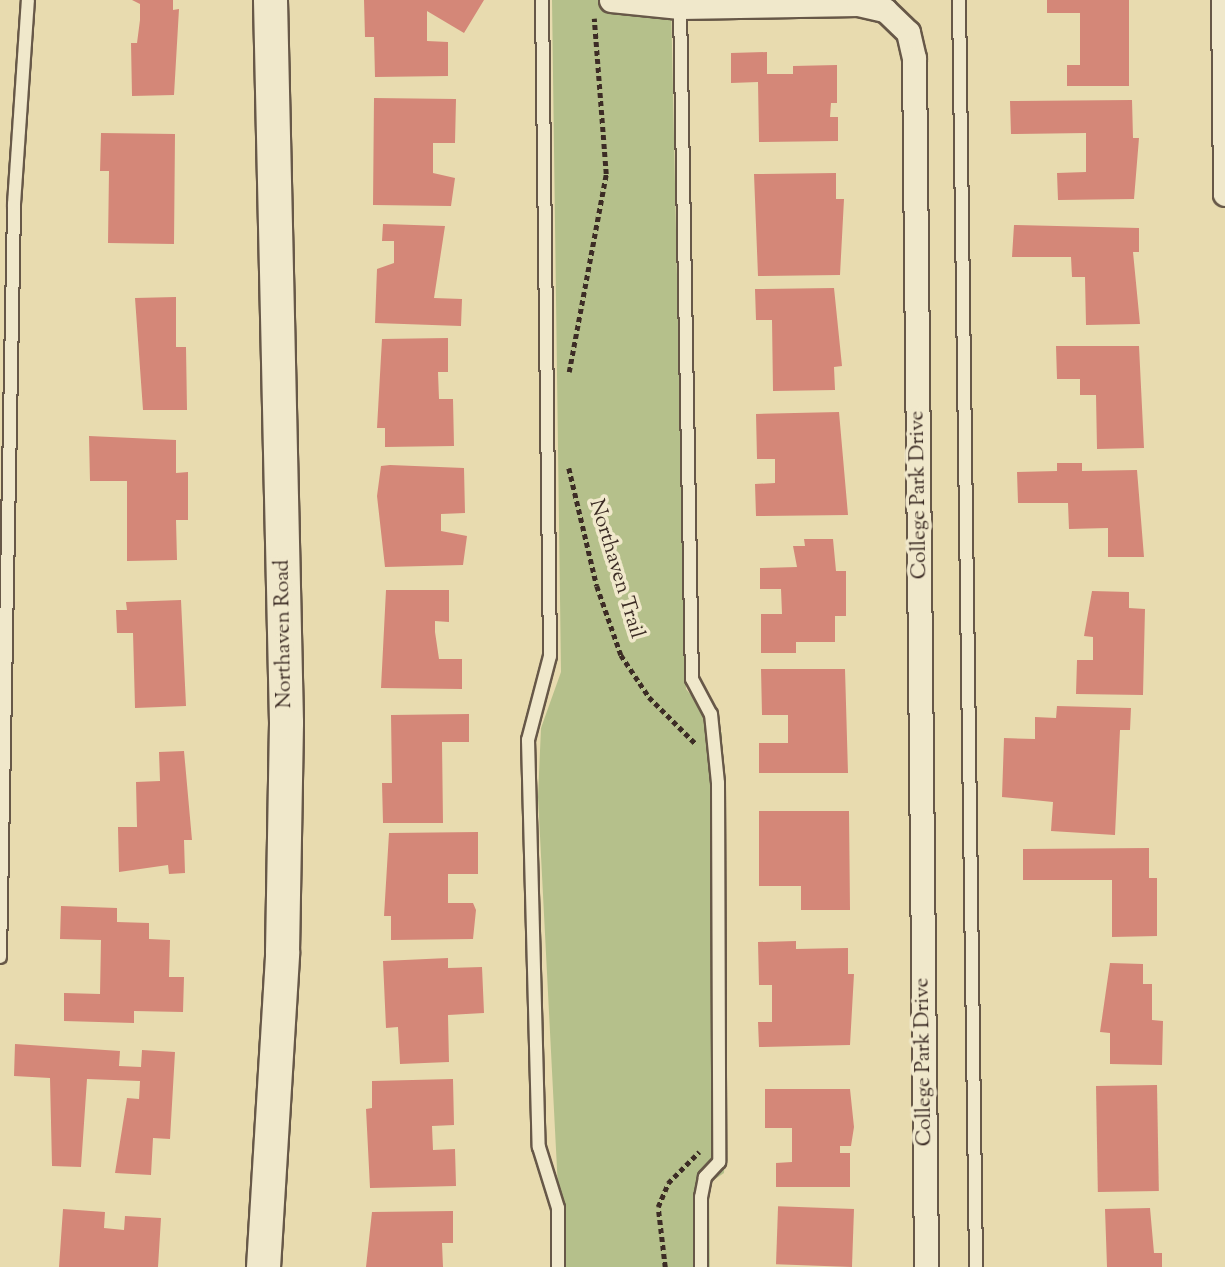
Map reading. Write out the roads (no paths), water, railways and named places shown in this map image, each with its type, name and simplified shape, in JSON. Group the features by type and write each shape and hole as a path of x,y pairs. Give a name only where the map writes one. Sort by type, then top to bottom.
{"street":[{"name":"Northaven Road","path":"263,1267 282,952 286,722 270,0"},
{"path":"1223,0 1225,194"},
{"name":"College Park Drive","path":"602,7 858,4 885,10 908,32 914,58 926,1267"}],"lane":[{"path":"0,957 14,204 28,0"},
{"path":"541,0 550,656 528,740 539,1147 558,1208 558,1267"},
{"path":"959,0 976,1267"},
{"path":"680,7 692,679 711,714 718,783 719,1162 705,1177 701,1197 702,1267"}]}
